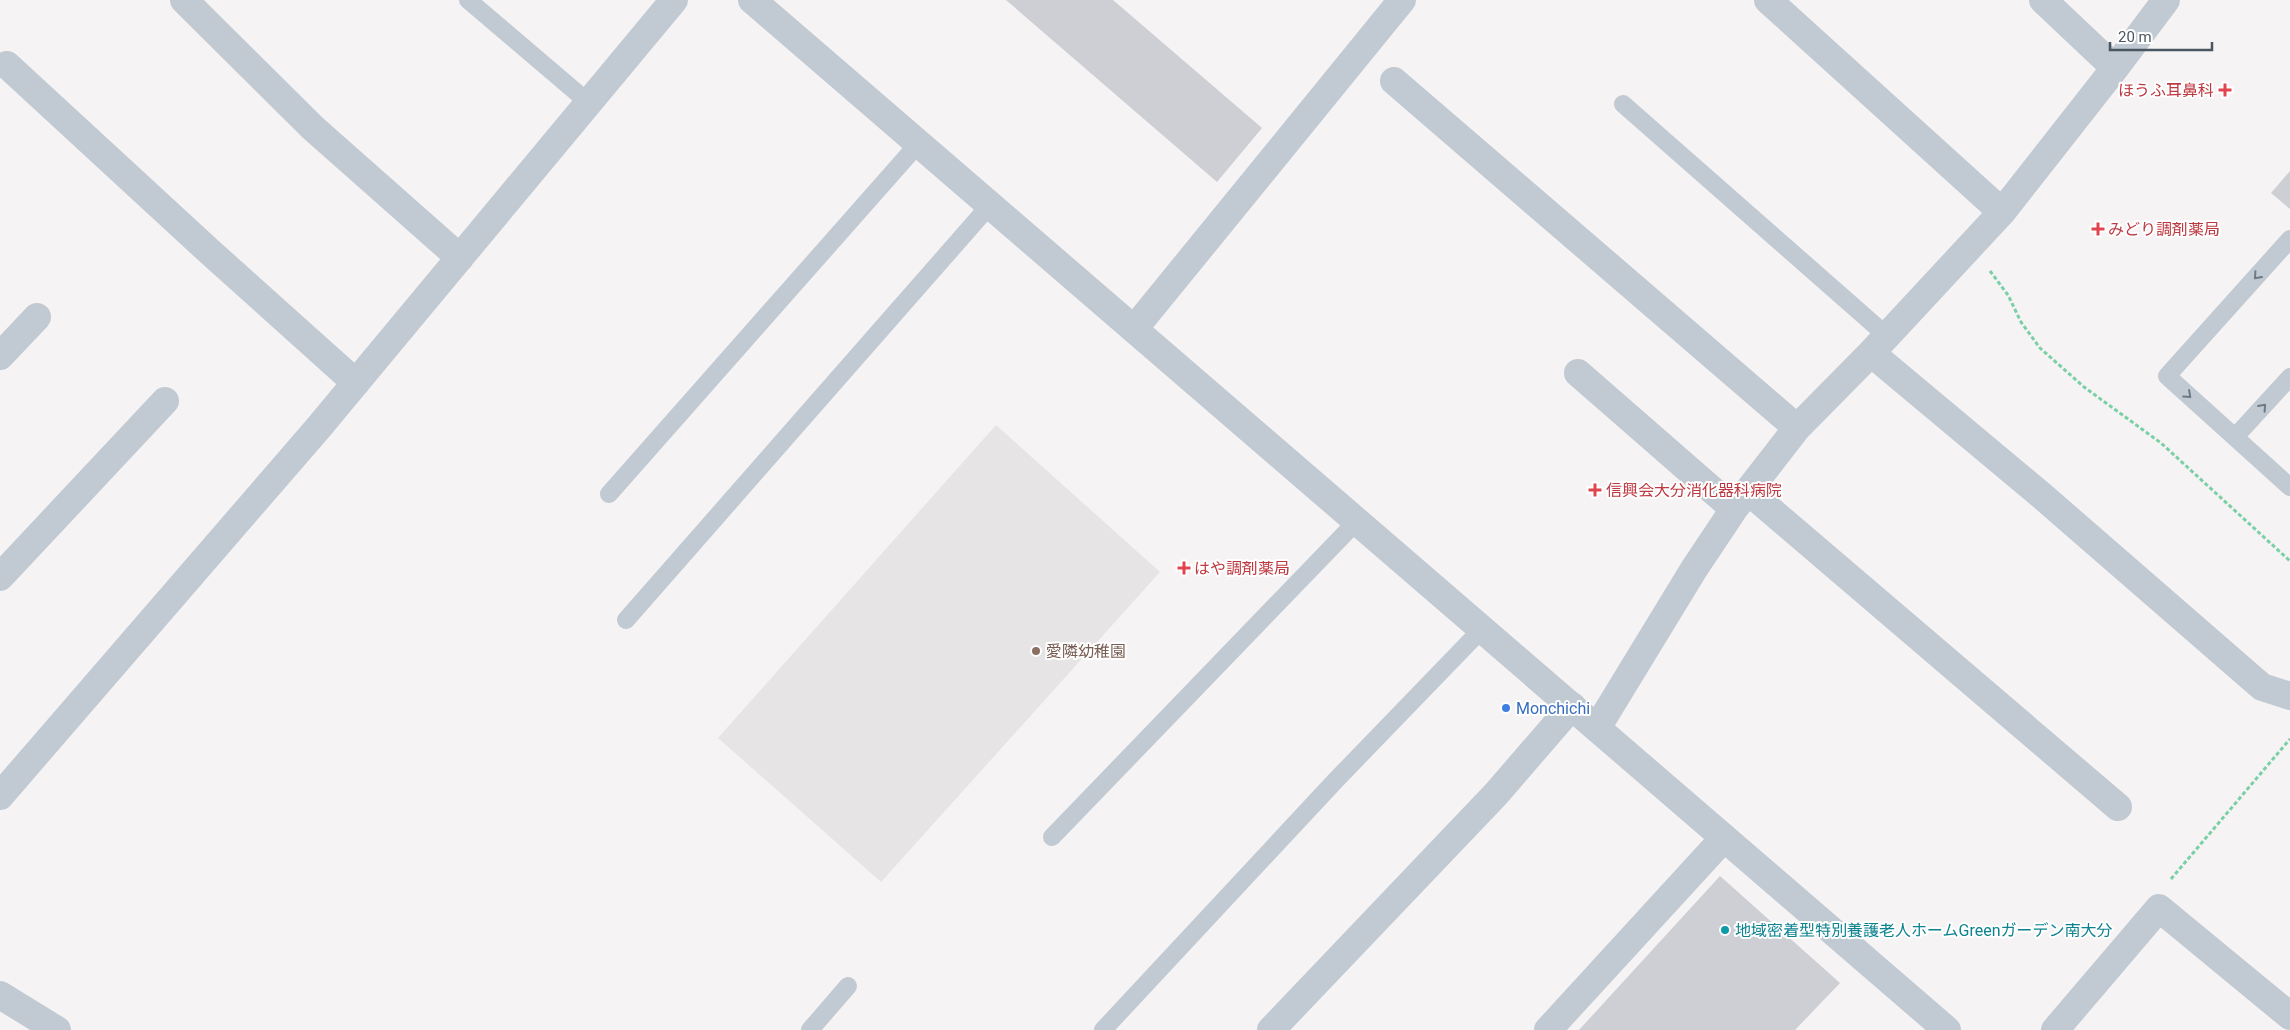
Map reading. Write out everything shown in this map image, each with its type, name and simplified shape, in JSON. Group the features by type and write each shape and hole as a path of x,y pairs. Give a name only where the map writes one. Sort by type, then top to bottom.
{"street":[{"path":"184,0 313,128 460,258"},
{"path":"0,796 356,383 674,0"},
{"path":"752,0 1947,1030"},
{"path":"1134,329 1402,0"},
{"path":"1768,0 2002,212"},
{"path":"2043,0 2115,68"},
{"path":"1597,728 1694,569 1741,500 1797,428 1879,344 2002,212 2166,0"},
{"path":"7,65 210,252 356,383"},
{"path":"1394,81 1797,428"},
{"path":"0,356 37,317"},
{"path":"1879,344 2041,495 2262,688 2290,696"},
{"path":"1578,373 1741,500 2118,807"},
{"path":"0,577 165,401"},
{"path":"1271,1030 1496,794 1572,706"},
{"path":"1548,1030 1724,838"},
{"path":"2055,1030 2160,908 2290,1016"},
{"path":"0,995 57,1030"}],"lane":[{"path":"468,0 589,103"},
{"path":"1623,104 1879,344"},
{"path":"609,494 918,144"},
{"path":"626,620 990,205"},
{"path":"2290,239 2167,376 2290,487"},
{"path":"2235,437 2290,377"},
{"path":"1052,837 1356,521"},
{"path":"1103,1030 1482,629"},
{"path":"810,1030 848,986"}],"path":[{"path":"1971,244 2008,295 2021,322 2040,348 2084,388 2161,443 2290,561"},
{"path":"2160,908 2158,894 2290,739"}],"shaded area":[{"path":"996,425 1160,572 881,882 718,738"}],"building":[{"path":"1006,0 1113,0 1262,128 1217,182"},
{"path":"2290,171 2290,209 2271,193"},
{"name":"地域密着型特別養護老人ホームGreenガーデン南大分","path":"1720,876 1840,983 1795,1030 1579,1030"}],"place":[{"name":"ほうふ耳鼻科","path":"2225,90"},
{"name":"みどり調剤薬局","path":"2098,229"},
{"name":"信興会大分消化器科病院","path":"1595,490"},
{"name":"はや調剤薬局","path":"1184,568"},
{"name":"愛隣幼稚園","path":"1036,651"},
{"name":"Monchichi","path":"1506,708"},
{"name":"地域密着型特別養護老人ホームGreenガーデン南大分","path":"1725,930"}]}
